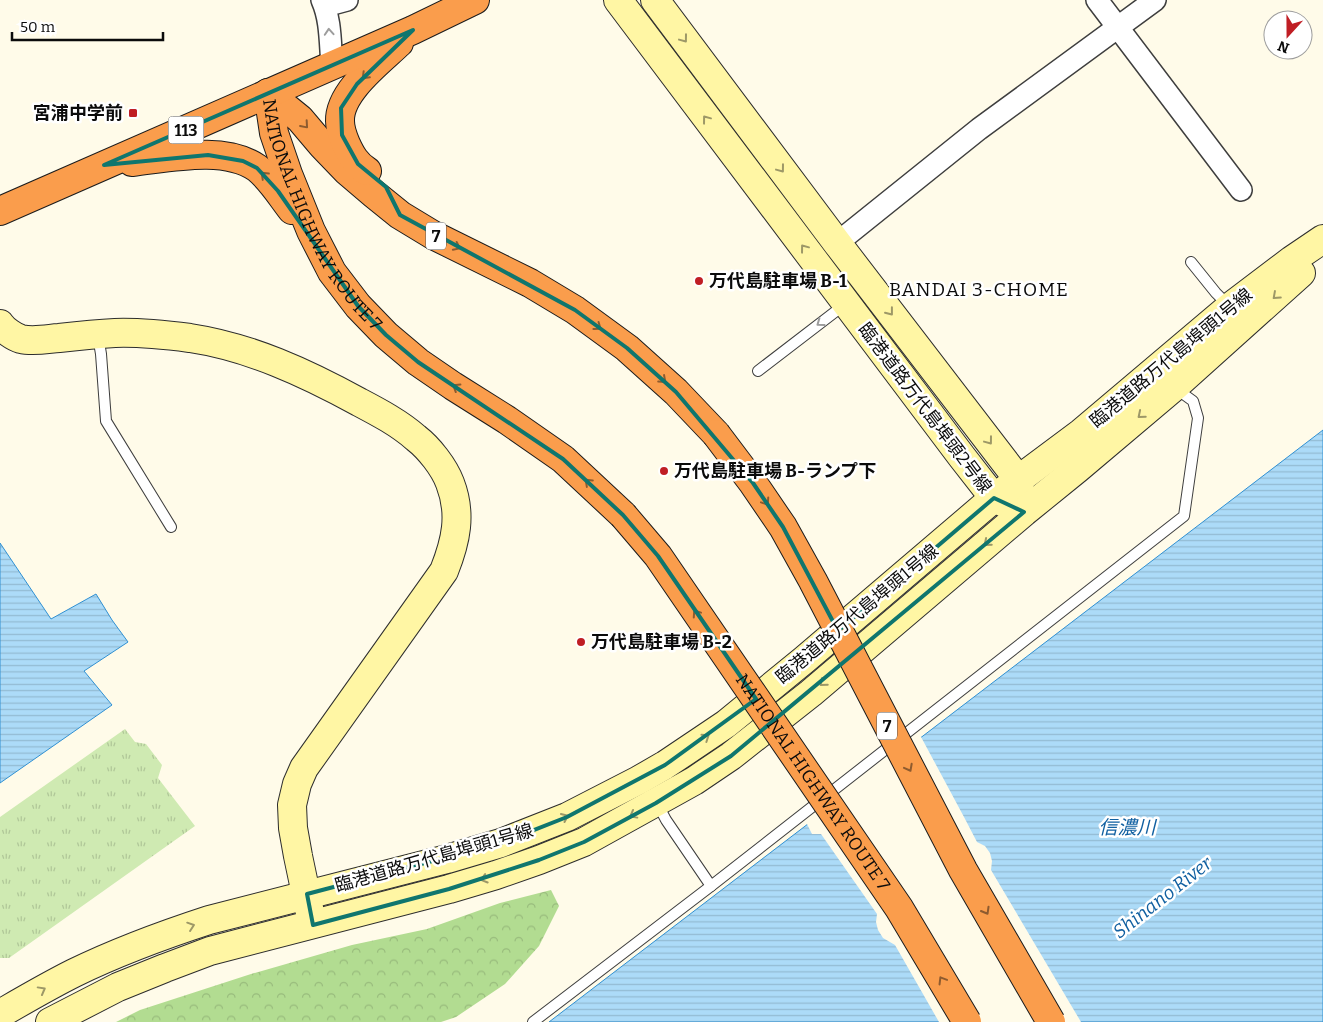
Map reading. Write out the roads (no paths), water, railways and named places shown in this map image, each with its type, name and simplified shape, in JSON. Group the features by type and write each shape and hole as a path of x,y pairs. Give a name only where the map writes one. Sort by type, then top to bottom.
{"highway":[{"name":"113","path":"0,212 310,76 475,0"},
{"path":"400,215 386,186 358,164 342,135 340,121 341,108 357,84 413,30"},
{"name":"NATIONAL HIGHWAY ROUTE 7","path":"268,93 300,119 347,171 400,215 433,235 530,283 575,310 627,348 676,392 716,434 754,483 783,527 963,870 1051,1022"},
{"name":"NATIONAL HIGHWAY ROUTE 7","path":"268,93 274,132 288,174 311,231 332,272 358,306 386,335 418,362 508,420 563,459 623,515 658,556 899,908 967,1022"},
{"path":"104,165 208,155 225,156 243,161 257,168 273,184 332,272"}],"street":[{"path":"323,0 336,3 347,0"},
{"path":"323,0 329,22 332,65"},
{"name":"臨港道路万代島埠頭2号線","path":"618,0 994,498 1024,512"},
{"name":"臨港道路万代島埠頭2号線","path":"654,0 836,243 1018,480 1024,512"},
{"path":"1097,0 1241,190"},
{"path":"836,243 979,129 1155,0"},
{"name":"臨港道路万代島埠頭1号線","path":"0,1014 74,973 176,931 209,920 447,859 501,843 567,817 665,765 726,724 994,498 1081,433 1230,307 1323,239"},
{"name":"臨港道路万代島埠頭1号線","path":"50,1022 118,987 210,951 449,890 539,860 584,842 694,781 731,756 811,693 1024,512 1174,388 1297,278 1323,250"},
{"path":"0,324 21,339 42,340 115,333 163,335 212,342 274,361 305,374 384,415 417,438 438,461 450,482 455,500 456,533 453,548 444,570 304,768 297,784 292,805 294,828 313,926"}],"lane":[{"path":"1191,262 1230,307"},
{"path":"758,371 846,303"},
{"path":"97,335 101,354 106,421 171,527"},
{"path":"533,1022 711,886 1184,516 1198,418 1193,401 1174,388"},
{"path":"656,802 711,886"}],"water":[{"name":"信濃川","path":"1323,430 1323,1022 549,1022"},
{"path":"0,543 51,619 96,594 128,642 84,671 112,705 0,783"}],"place":[{"name":"宮浦中学前","path":"133,113"},
{"name":"万代島駐車場 B-1","path":"699,281"},
{"name":"万代島駐車場 B-ランプ下","path":"664,471"},
{"name":"万代島駐車場 B-2","path":"581,642"}],"district":[{"name":"BANDAI 3-CHOME","path":"979,289"}],"water label":[{"name":"Shinano River","path":"1162,897"}]}
